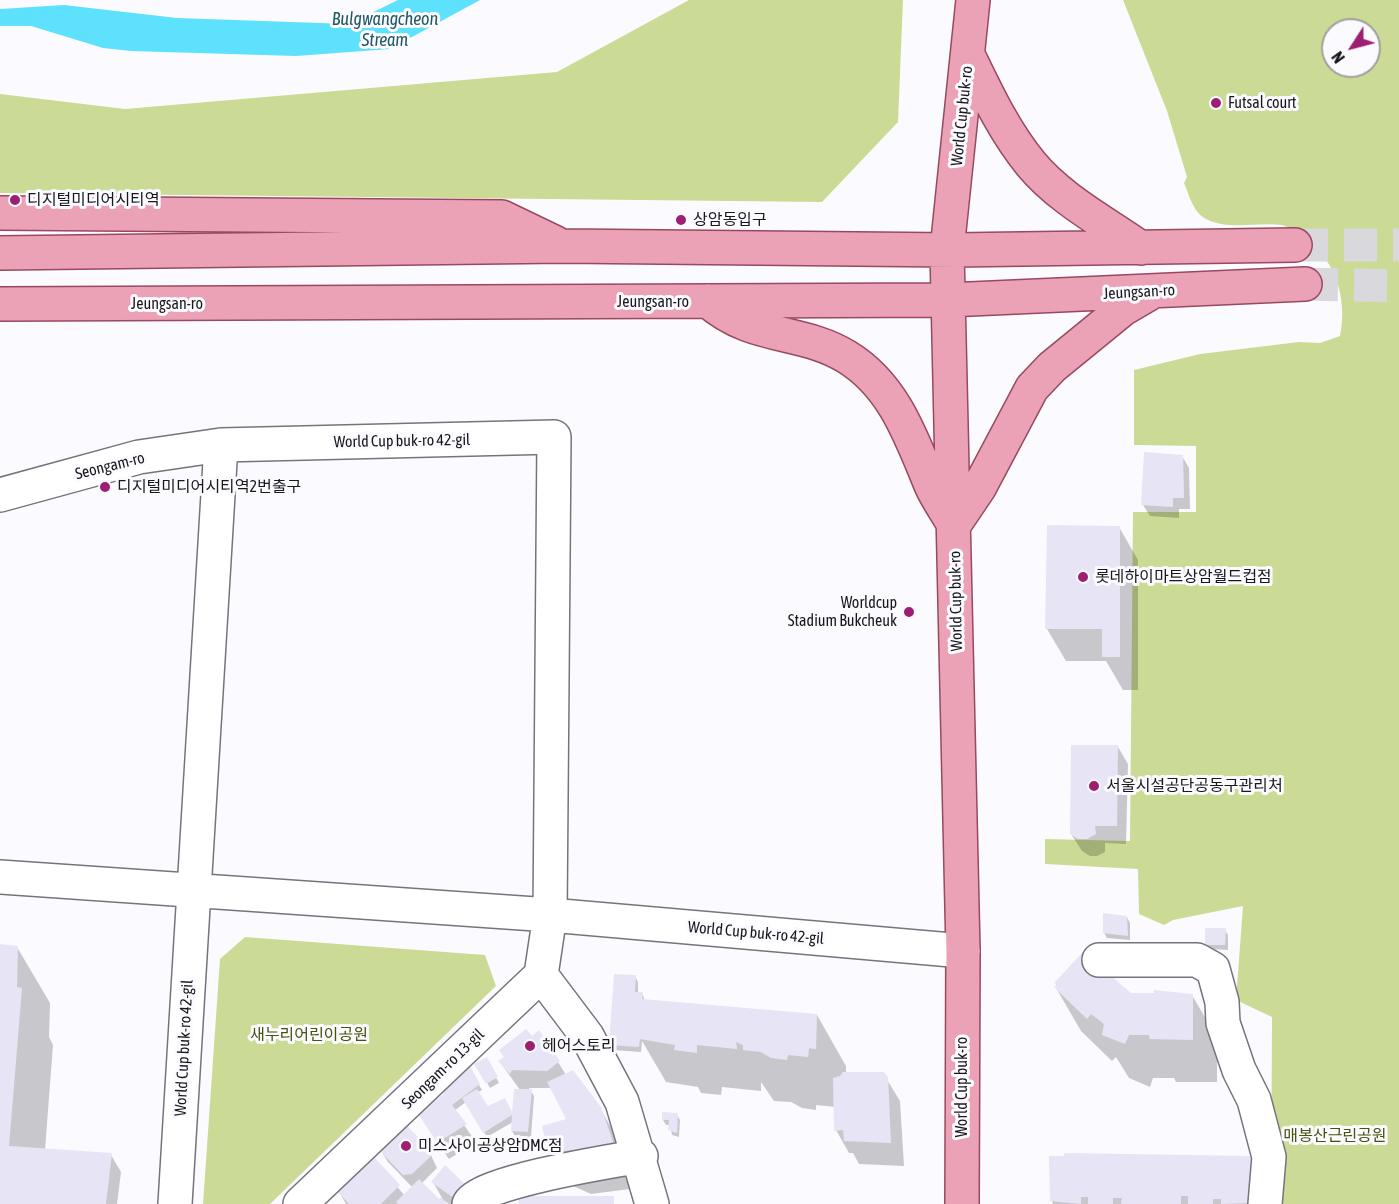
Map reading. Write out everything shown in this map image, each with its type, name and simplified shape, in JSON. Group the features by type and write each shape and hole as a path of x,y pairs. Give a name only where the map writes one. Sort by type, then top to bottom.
{"main road":[{"name":"World Cup buk-ro","path":"962,1204 963,951 947,250 974,0"},
{"path":"969,57 1002,125 1032,166 1063,195 1141,248"},
{"path":"0,213 502,217 563,246"},
{"path":"0,253 563,246 947,250 1295,245"},
{"name":"Jeungsan-ro","path":"0,304 948,300 1305,284"},
{"path":"708,302 723,315 745,326 803,340 846,356 870,375 893,401 908,426 932,488 954,525 980,488 1032,388 1052,367 1123,309 1153,291"}],"street":[{"name":"World Cup buk-ro 42-gil","path":"175,1204 221,445 555,437 550,915"},
{"name":"Seongam-ro","path":"0,495 139,457 221,445"},
{"name":"World Cup buk-ro 42-gil","path":"0,878 550,915 963,951"},
{"path":"550,915 541,975 592,1046 622,1102 640,1156 652,1204"},
{"path":"1099,960 1197,960 1214,969 1222,1002 1223,1023 1239,1070 1254,1100 1269,1157 1266,1204"},
{"name":"Seongam-ro 13-gil","path":"300,1204 541,975"},
{"path":"469,1204 472,1199 486,1190 575,1168 640,1156"}],"green space":[{"path":"689,0 903,0 898,122 822,202 0,193 0,94 125,109 557,72"},
{"name":"매봉산근린공원","path":"1123,0 1399,0 1399,1204 1271,1204 1272,1017 1236,1000 1243,906 1173,920 1164,925 1139,914 1138,869 1045,864 1045,839 1130,841 1133,512 1196,512 1196,446 1134,445 1134,370 1200,354 1299,342 1320,343 1340,336 1342,307 1340,293 1323,255 1313,245 1284,226 1225,225 1208,220 1195,209 1190,199 1184,183 1187,177 1167,111"},
{"name":"새누리어린이공원","path":"245,937 485,955 496,986 270,1204 203,1204 220,959"}],"water":[{"name":"Bulgwangcheon Stream","path":"398,0 480,0 390,49 296,56 131,51 103,48 31,26 0,26 0,9 64,5 177,18 349,24"}],"building":[{"path":"1144,452 1183,455 1184,498 1173,498 1173,507 1141,505"},
{"name":"롯데하이마트상암월드컵점","path":"1047,525 1120,526 1120,657 1102,657 1102,629 1045,629"},
{"name":"서울시설공단공동구관리처","path":"1071,745 1118,745 1117,826 1095,826 1096,834 1087,839 1078,839 1070,834"},
{"path":"1103,913 1127,916 1128,936 1103,933"},
{"path":"1205,928 1226,928 1225,945 1205,945"},
{"path":"0,944 18,946 17,987 22,988 9,1146 112,1153 106,1204 0,1204"},
{"path":"1083,952 1131,993 1154,993 1154,990 1193,994 1193,1040 1150,1039 1149,1035 1129,1035 1125,1044 1102,1035 1104,1024 1091,1014 1087,1019 1054,987 1057,984 1054,983"},
{"path":"614,974 636,975 635,992 643,992 642,999 817,1014 816,1049 809,1048 808,1057 788,1055 787,1060 771,1058 761,1052 743,1050 743,1045 736,1042 737,1049 697,1045 697,1053 674,1050 675,1045 640,1039 639,1047 609,1045"},
{"path":"526,1029 532,1036 539,1030 560,1061 547,1071 512,1070 510,1074 498,1061 504,1057 499,1050"},
{"path":"487,1057 498,1077 486,1084 474,1064"},
{"path":"470,1066 480,1084 452,1105 467,1124 437,1143 417,1112 444,1094 440,1089"},
{"path":"573,1070 601,1107 614,1145 565,1151 546,1143 542,1126 566,1119 547,1082"},
{"path":"843,1072 884,1072 888,1077 891,1143 844,1141 843,1130 834,1131 833,1078 840,1076"},
{"path":"477,1089 488,1106 505,1098 512,1112 514,1089 532,1089 528,1132 511,1131 512,1115 483,1133 462,1098"},
{"path":"662,1112 678,1113 677,1133 668,1130 669,1120 662,1120"},
{"path":"405,1124 431,1150 429,1152 432,1155 412,1174 403,1175 379,1150"},
{"path":"1064,1153 1252,1156 1252,1203 1221,1204 1221,1199 1213,1199 1213,1204 1188,1204 1188,1196 1181,1196 1181,1204 1121,1204 1122,1198 1113,1198 1113,1204 1088,1204 1088,1197 1081,1197 1081,1204 1050,1201 1049,1156 1064,1156"},
{"path":"373,1156 400,1185 381,1204 349,1204 336,1190"},
{"path":"445,1165 472,1191 454,1198 431,1182"},
{"path":"419,1179 447,1204 398,1204 396,1202"},
{"path":"517,1196 614,1196 614,1204 519,1204"}],"tunnel":[{"path":"1295,245 1399,245"},
{"path":"1305,284 1399,286"}],"place":[{"name":"Futsal court","path":"1216,103"},
{"name":"디지털미디어시티역","path":"15,200"},
{"name":"상암동입구","path":"681,220"},
{"name":"디지털미디어시티역2번출구","path":"105,487"},
{"name":"롯데하이마트상암월드컵점","path":"1083,577"},
{"name":"Worldcup Stadium Bukcheuk","path":"909,612"},
{"name":"서울시설공단공동구관리처","path":"1094,786"},
{"name":"헤어스토리","path":"530,1046"},
{"name":"미스사이공상암DMC점","path":"406,1146"}]}
